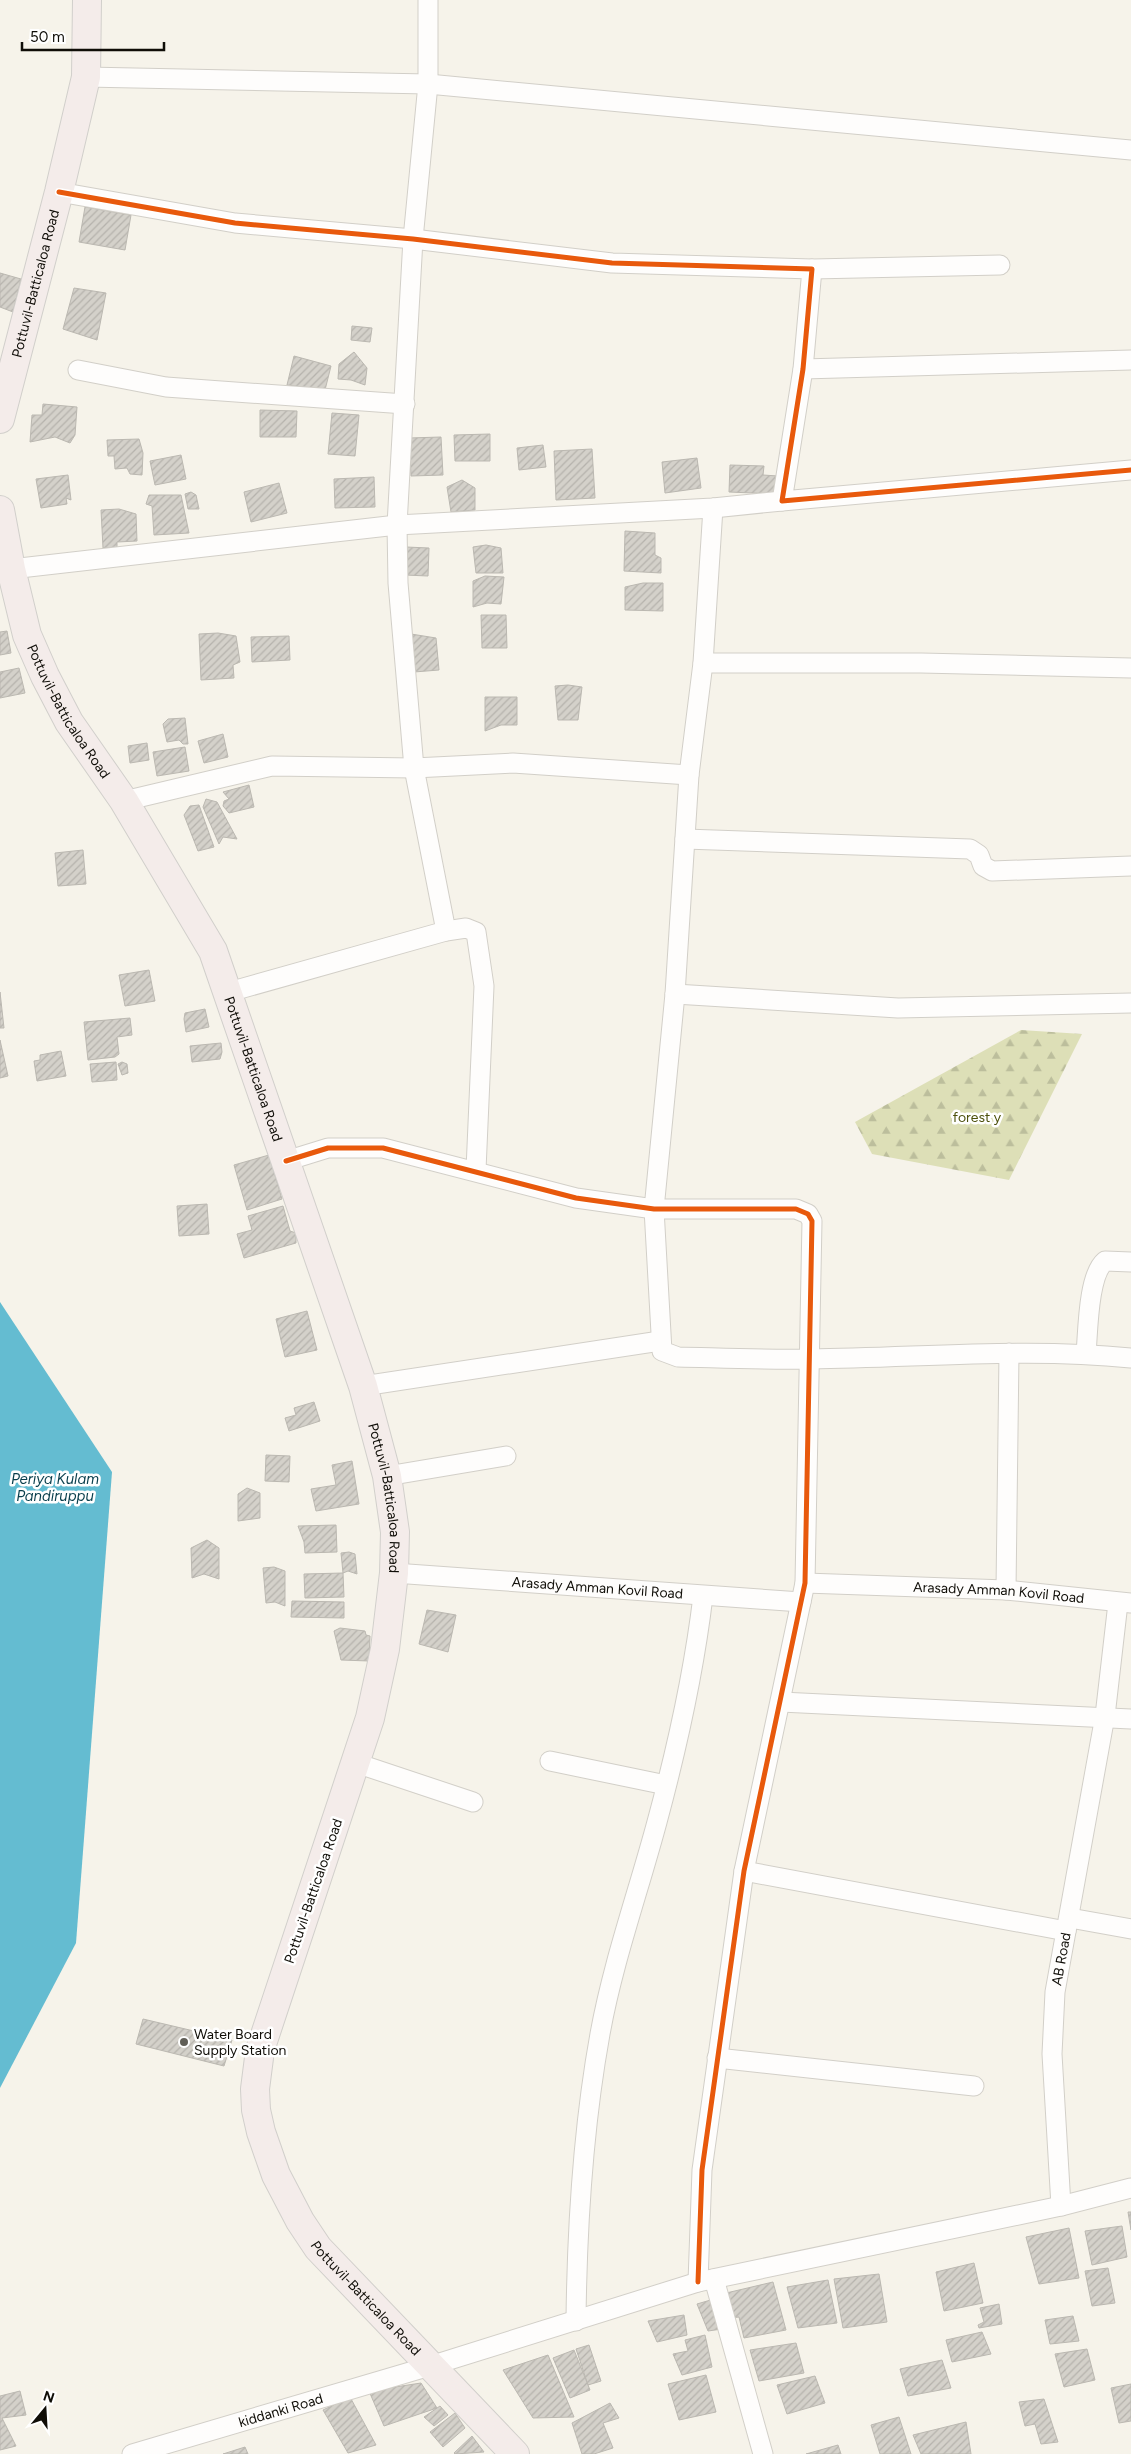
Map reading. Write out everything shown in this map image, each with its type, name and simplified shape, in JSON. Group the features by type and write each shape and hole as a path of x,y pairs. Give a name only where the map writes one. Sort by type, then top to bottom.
{"highway":[{"name":"Pottuvil-Batticaloa Road","path":"0,419 59,192 86,77 87,0"},
{"name":"Pottuvil-Batticaloa Road","path":"1,518 27,635 45,676 69,722 124,801 213,951 364,1386 387,1476 395,1532 394,1573 385,1649 370,1718 356,1763 260,2050 255,2089 256,2110 268,2156 300,2221 318,2248 515,2454"}],"street":[{"path":"428,0 428,84 414,239 397,525 398,582 414,768 446,931"},
{"path":"86,77 428,84 1131,150"},
{"path":"59,192 235,223 414,239 612,263 812,270 1000,265"},
{"path":"782,500 803,369 812,270"},
{"path":"803,369 1131,360"},
{"path":"78,370 166,387 405,404"},
{"path":"11,569 397,525 713,508 782,500 1131,470"},
{"path":"713,508 703,663 689,775 675,994 654,1209 662,1351 678,1357 810,1360 1009,1353 1086,1354 1131,1358"},
{"path":"703,663 920,663 1131,668"},
{"path":"124,801 272,766 414,768 513,763 689,775"},
{"path":"685,839 970,849 979,855 983,866 992,871 1131,866"},
{"path":"228,992 446,931 466,928 476,932 484,986 476,1170"},
{"path":"675,994 898,1008 1131,1003"},
{"path":"286,1161 328,1148 383,1148 476,1170 576,1198 654,1209 796,1209 808,1214 812,1221 805,1583 744,1870 702,2170 706,2281 763,2454"},
{"path":"1086,1354 1094,1282 1098,1270 1105,1262 1131,1262"},
{"path":"364,1386 660,1341"},
{"path":"1006,1590 1009,1353"},
{"path":"387,1476 506,1456"},
{"name":"Arasady Amman Kovil Road","path":"394,1573 801,1602"},
{"name":"Arasady Amman Kovil Road","path":"805,1583 830,1582 1006,1590 1124,1603"},
{"path":"576,2321 577,2246 586,2143 600,2034 626,1926 666,1785 695,1659 703,1596"},
{"name":"AB Road","path":"1061,2206 1052,2054 1055,1992 1124,1603"},
{"path":"781,1702 1131,1718"},
{"path":"550,1760 666,1785"},
{"path":"356,1763 473,1802"},
{"path":"744,1870 1068,1924 1131,1929"},
{"path":"717,2058 974,2086"},
{"name":"kiddanki Road","path":"132,2454 430,2366 706,2281 1061,2206 1131,2188"}],"green space":[{"name":"forest y","path":"1021,1030 1082,1034 1009,1180 872,1154 855,1122"}],"water":[{"name":"Periya Kulam Pandiruppu","path":"0,1302 112,1472 76,1943 0,2088"}],"building":[{"path":"85,207 131,215 125,250 79,242"},
{"path":"0,273 21,279 13,312 0,307"},
{"path":"74,288 106,293 97,340 63,329"},
{"path":"352,326 372,328 370,342 351,340"},
{"path":"354,352 367,368 365,385 351,380 338,379 339,364"},
{"path":"294,356 331,366 325,390 287,385"},
{"path":"43,404 77,407 75,435 70,443 55,437 30,442 32,415 42,415"},
{"path":"260,410 297,411 296,437 260,437"},
{"path":"332,413 359,415 355,456 328,454"},
{"path":"490,434 490,461 455,461 454,435"},
{"path":"441,437 443,475 411,476 409,438"},
{"path":"139,439 143,453 142,475 130,474 127,468 115,469 114,456 108,456 107,440"},
{"path":"543,445 546,467 519,470 517,448"},
{"path":"592,449 595,498 556,500 554,451"},
{"path":"181,455 186,479 155,485 150,461"},
{"path":"697,458 701,488 665,493 662,462"},
{"path":"730,465 764,466 763,475 778,476 776,494 729,492"},
{"path":"68,475 71,500 66,498 67,504 41,508 36,479"},
{"path":"374,477 375,507 335,508 334,479"},
{"path":"462,480 475,488 475,510 451,512 447,487"},
{"path":"279,483 287,513 251,522 244,492"},
{"path":"191,492 196,495 199,509 188,509 185,494"},
{"path":"149,495 181,495 189,533 154,535 152,506 146,504"},
{"path":"119,509 136,514 137,541 117,542 117,548 103,548 101,510"},
{"path":"625,531 655,533 655,555 661,558 661,573 624,571"},
{"path":"486,545 501,548 503,573 476,573 473,547"},
{"path":"406,547 429,548 428,576 405,575"},
{"path":"485,576 504,577 501,604 487,603 473,607 473,581"},
{"path":"643,583 663,583 663,611 625,610 625,587"},
{"path":"481,615 506,615 507,648 482,648"},
{"path":"7,631 11,653 0,655 0,632"},
{"path":"218,633 236,636 240,662 233,665 234,678 201,680 199,634"},
{"path":"411,634 436,638 439,670 414,672"},
{"path":"289,636 290,660 252,662 251,637"},
{"path":"19,668 25,693 0,698 0,672"},
{"path":"555,686 582,687 578,720 558,720"},
{"path":"485,697 517,697 517,725 501,725 485,731"},
{"path":"185,718 188,744 183,744 179,740 167,742 163,724 168,719"},
{"path":"223,734 228,757 204,763 198,741"},
{"path":"147,743 149,760 130,763 128,746"},
{"path":"185,747 189,771 157,776 153,752"},
{"path":"249,785 254,807 229,813 223,806 224,801 229,799 223,792"},
{"path":"206,799 217,802 237,839 223,837 219,844 203,807"},
{"path":"199,805 214,847 198,851 184,815 190,806"},
{"path":"83,850 86,884 58,886 55,853"},
{"path":"149,970 155,1001 125,1006 119,975"},
{"path":"0,992 4,1028 0,1028"},
{"path":"205,1009 209,1027 186,1032 185,1013"},
{"path":"130,1018 132,1035 117,1037 119,1054 115,1057 88,1060 84,1022"},
{"path":"0,1040 8,1076 0,1078"},
{"path":"221,1043 222,1052 220,1059 192,1062 190,1046"},
{"path":"61,1051 66,1076 37,1081 34,1061 40,1060 40,1055"},
{"path":"116,1062 117,1080 92,1082 90,1064"},
{"path":"122,1062 127,1064 128,1073 122,1075 118,1064"},
{"path":"269,1155 282,1199 247,1210 234,1165"},
{"path":"207,1204 209,1234 179,1236 177,1206"},
{"path":"283,1206 290,1231 296,1233 296,1243 244,1258 237,1234 252,1230 248,1216"},
{"path":"307,1311 317,1350 285,1357 276,1319"},
{"path":"314,1402 320,1421 289,1431 285,1418 296,1415 294,1408"},
{"path":"266,1455 290,1456 289,1482 265,1481"},
{"path":"352,1461 359,1504 316,1511 311,1489 336,1485 332,1465"},
{"path":"247,1488 260,1493 260,1518 238,1521 238,1494"},
{"path":"336,1525 337,1552 305,1553 304,1542 298,1526"},
{"path":"207,1540 219,1548 219,1579 204,1574 192,1578 191,1548"},
{"path":"349,1552 355,1554 357,1574 348,1571 343,1573 341,1553"},
{"path":"274,1567 285,1571 285,1606 275,1602 266,1603 263,1568"},
{"path":"343,1573 344,1597 305,1598 304,1574"},
{"path":"292,1601 344,1602 344,1618 291,1617"},
{"path":"427,1610 456,1615 448,1652 419,1644"},
{"path":"340,1628 365,1631 366,1635 370,1636 369,1661 341,1660 334,1631"},
{"name":"Water Board Supply Station","path":"143,2019 232,2040 224,2066 136,2044"},
{"path":"1128,2212 1131,2212 1131,2230"},
{"path":"1122,2226 1127,2257 1092,2265 1085,2231"},
{"path":"1069,2228 1079,2278 1039,2284 1026,2237"},
{"path":"974,2263 983,2303 944,2311 936,2272"},
{"path":"1108,2268 1115,2303 1092,2306 1085,2271"},
{"path":"879,2274 887,2322 843,2328 834,2279"},
{"path":"828,2280 837,2323 798,2328 787,2287"},
{"path":"773,2282 786,2330 744,2338 739,2317 729,2318 722,2294"},
{"path":"714,2299 722,2329 708,2331 697,2304"},
{"path":"999,2304 1002,2324 979,2328 978,2325 984,2322 980,2308"},
{"path":"684,2315 687,2335 657,2342 648,2321"},
{"path":"1073,2316 1079,2341 1050,2344 1045,2320"},
{"path":"982,2332 991,2354 952,2362 946,2340"},
{"path":"705,2335 712,2367 682,2375 673,2354 688,2351 685,2340"},
{"path":"796,2343 804,2373 759,2381 750,2350"},
{"path":"589,2345 601,2381 588,2385 576,2349"},
{"path":"1087,2349 1095,2380 1064,2387 1055,2354"},
{"path":"574,2350 590,2390 570,2398 553,2358"},
{"path":"548,2355 574,2417 533,2418 503,2370"},
{"path":"942,2360 951,2388 908,2396 900,2369"},
{"path":"706,2375 716,2412 679,2420 668,2384"},
{"path":"815,2376 825,2403 787,2414 777,2385"},
{"path":"421,2383 437,2408 384,2426 369,2391"},
{"path":"1131,2384 1131,2421 1119,2423 1111,2388"},
{"path":"20,2391 26,2415 2,2418 16,2446 0,2450 0,2396"},
{"path":"350,2397 376,2445 348,2453 323,2410"},
{"path":"1044,2399 1058,2442 1041,2444 1035,2424 1025,2426 1019,2402"},
{"path":"610,2403 619,2418 603,2423 613,2448 594,2454 582,2454 572,2423"},
{"path":"440,2406 448,2415 434,2426 424,2417"},
{"path":"455,2413 465,2428 443,2447 430,2432"},
{"path":"899,2417 911,2454 880,2454 871,2425"},
{"path":"966,2422 971,2454 921,2454 913,2435"},
{"path":"472,2436 484,2452 454,2453"},
{"path":"838,2445 841,2454 806,2454"},
{"path":"245,2447 248,2454 223,2454"}],"cycle path":[{"path":"59,192 235,223 413,239 612,263 812,269 803,369 782,501 1131,470"},
{"path":"286,1161 328,1148 383,1148 576,1198 654,1209 796,1209 808,1214 812,1221 805,1583 744,1871 702,2170 698,2282"}],"place":[{"name":"Water Board Supply Station","path":"184,2042"}]}
